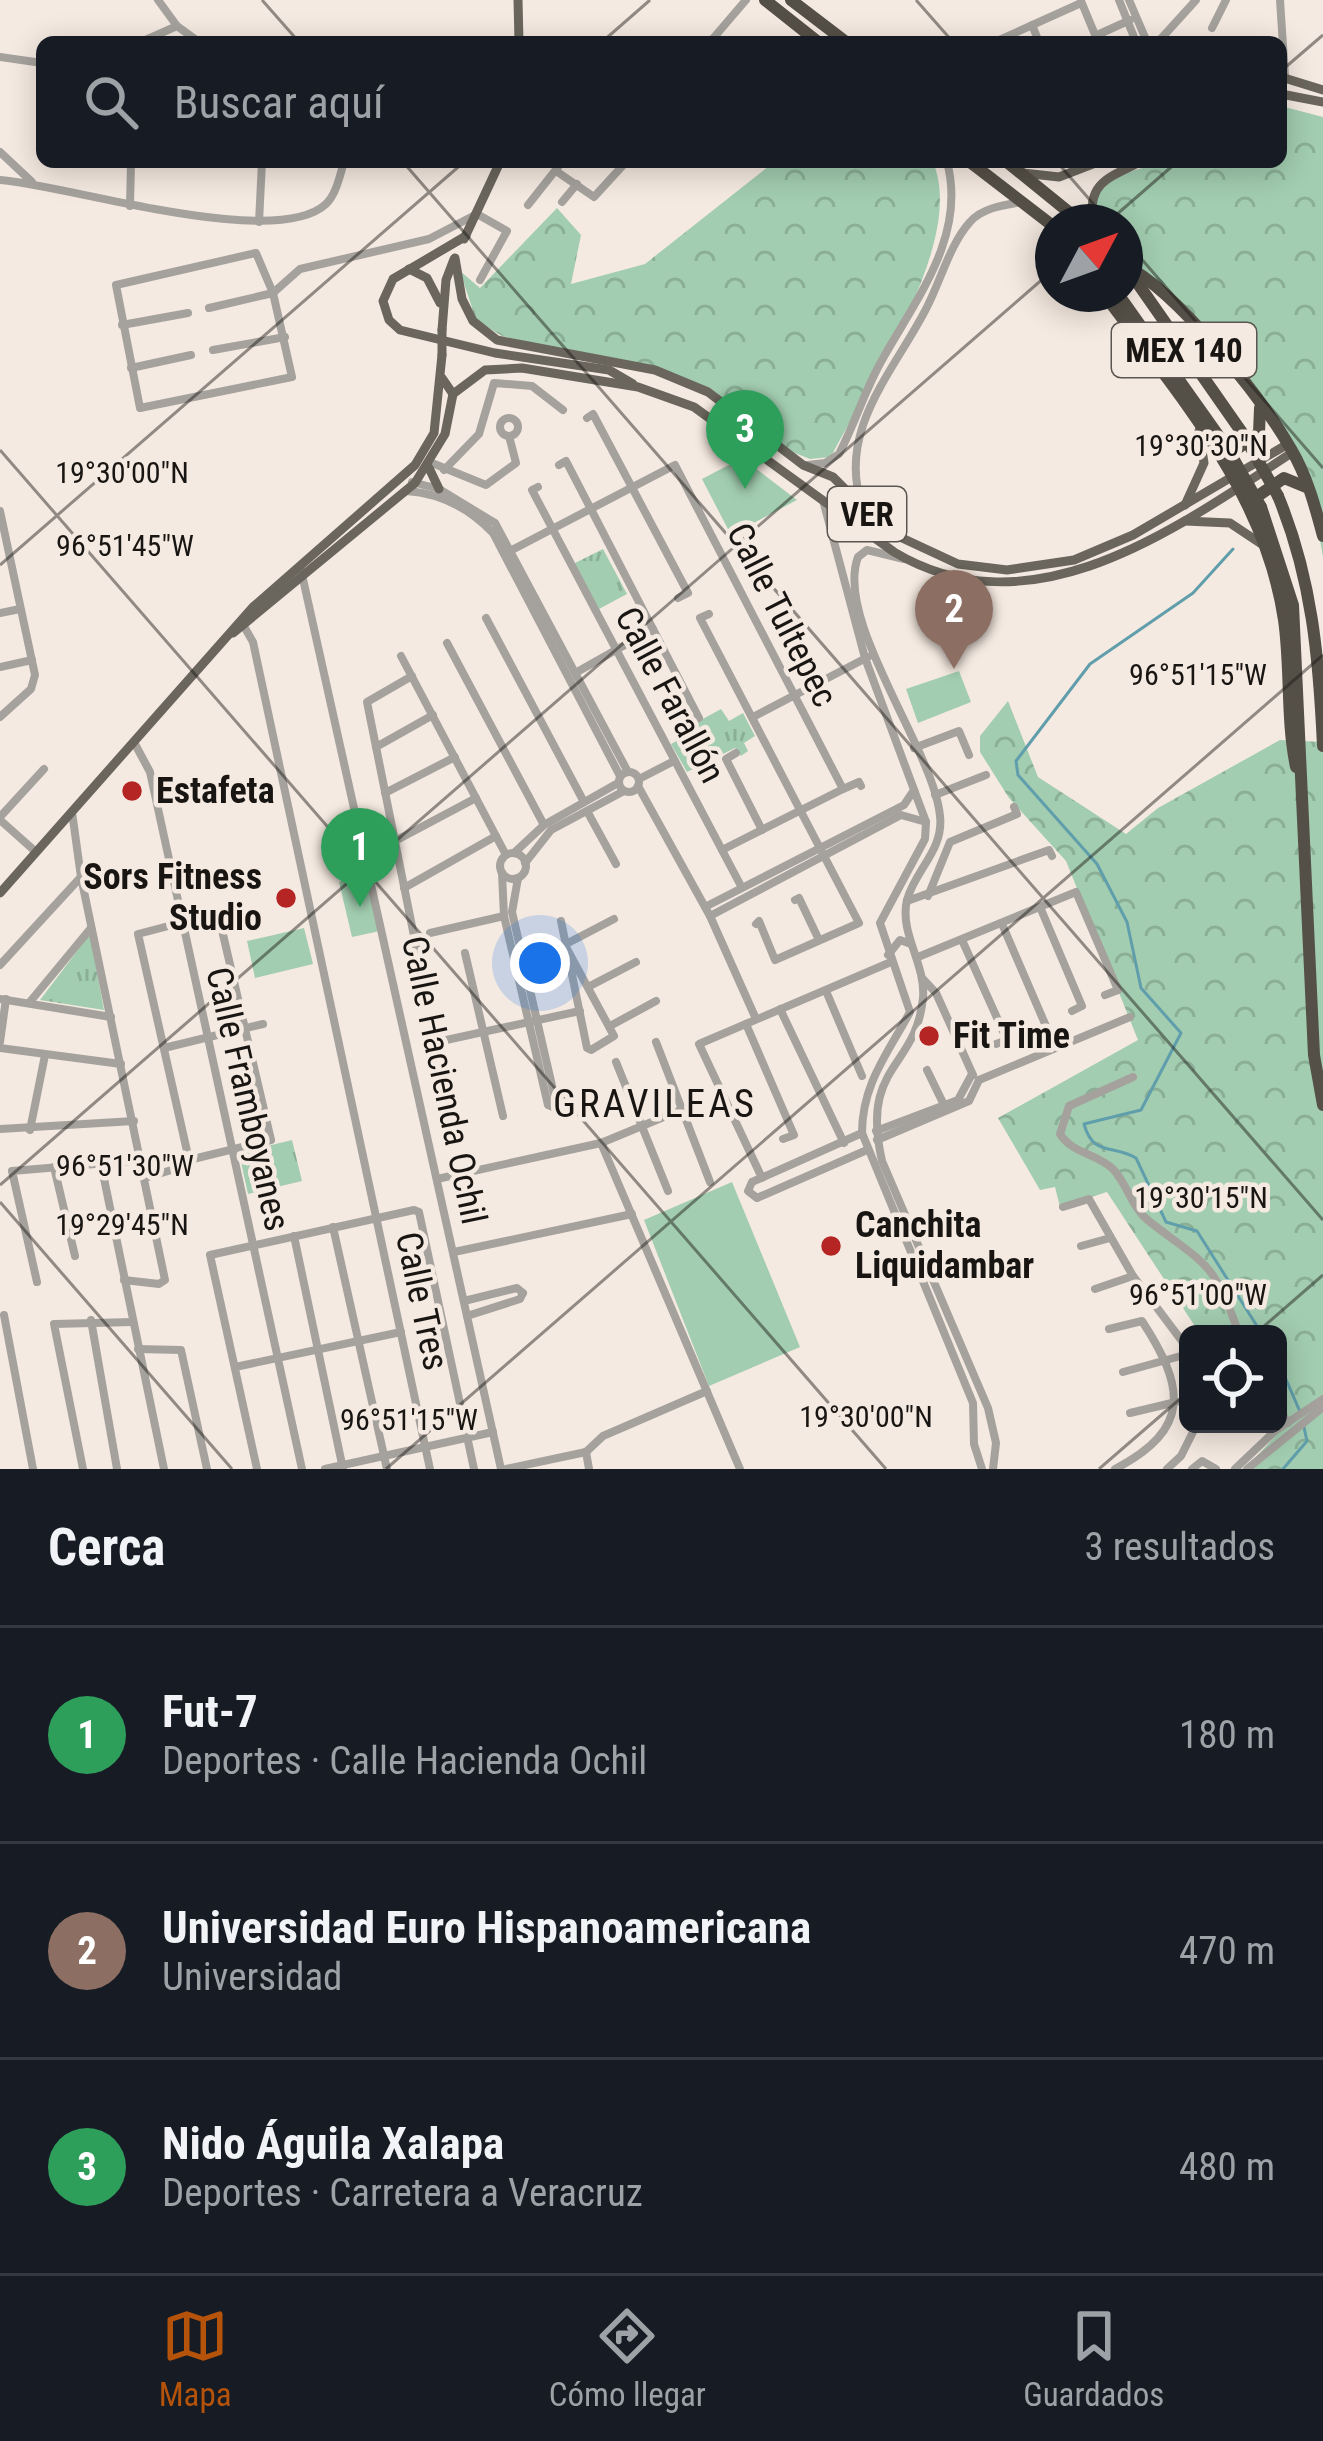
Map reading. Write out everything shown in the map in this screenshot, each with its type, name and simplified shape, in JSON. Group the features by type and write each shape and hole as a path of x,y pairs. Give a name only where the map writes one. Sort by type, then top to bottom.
{"highway":[{"path":"765,0 810,36"},
{"path":"791,0 838,36"},
{"path":"978,168 1035,212"},
{"path":"1015,168 1059,204"},
{"path":"1143,274 1156,281 1258,401 1291,448 1311,492 1323,536"},
{"name":"MEX 140","path":"1143,291 1243,434 1299,547 1312,605 1323,746"},
{"path":"1117,312 1196,420 1224,449 1255,505 1284,621 1294,755 1303,803"},
{"name":"MEX 140","path":"1130,312 1224,449 1255,505 1293,605 1314,1055 1323,1105"},
{"path":"1224,449 1232,453 1259,434 1258,401"},
{"path":"1255,505 1284,478 1296,479 1311,492"}],"main road":[{"path":"518,0 519,36"},
{"path":"1287,77 1323,90"},
{"path":"1287,95 1323,102"},
{"path":"0,892 232,634 403,479 440,434 442,310 455,258 497,168"},
{"path":"1094,188 1129,168"},
{"path":"1021,172 1059,177 1084,169 1094,188 1094,204"},
{"path":"466,236 393,279 383,302 389,320 400,330 495,352 609,370 638,387"},
{"name":"VER","path":"455,258 462,299 485,333 497,340 619,361 707,392 803,465 833,477 865,512 907,543 958,564 1007,570 1052,566 1118,542 1184,506"},
{"path":"410,269 436,289 442,310"},
{"path":"577,364 619,361"},
{"path":"300,569 411,487 430,465 452,394 485,370 638,387"},
{"path":"442,378 452,394"},
{"name":"VER","path":"638,387 694,407 907,560 939,573 973,581 1043,580 1107,562 1185,521"},
{"path":"1184,506 1204,463 1196,420"},
{"path":"753,448 756,435 780,447"},
{"path":"1185,521 1291,448"},
{"path":"430,465 439,488"},
{"path":"1184,506 1239,481"},
{"path":"823,500 830,485 850,494"},
{"path":"1185,521 1229,523 1268,550"},
{"path":"939,573 956,573 958,564"}],"street":[{"path":"158,0 177,26 191,36"},
{"path":"715,36 746,0"},
{"path":"1119,0 1144,36"},
{"path":"1163,36 1196,0"},
{"path":"1212,28 1226,0"},
{"path":"1280,0 1281,36"},
{"path":"1008,36 1081,2 1096,36"},
{"path":"1134,2 1135,36"},
{"path":"1102,36 1132,19"},
{"path":"1032,25 1037,36"},
{"path":"154,36 177,26"},
{"path":"0,57 36,62"},
{"path":"0,152 33,183"},
{"path":"130,206 131,168"},
{"path":"259,222 262,168"},
{"path":"0,180 130,206 259,222 321,208 329,201 342,168"},
{"path":"528,205 557,168"},
{"path":"561,168 594,197 621,168"},
{"path":"803,465 825,463 838,454 880,363 937,263 953,193 948,168"},
{"path":"562,202 577,184"},
{"path":"865,512 854,460 886,369 925,311 967,225 986,211 1022,202"},
{"path":"209,308 273,293 300,269 430,239 477,214 507,231 480,280"},
{"path":"256,253 285,337 290,379 140,408 122,325 118,283 256,253"},
{"path":"122,325 188,313"},
{"path":"213,350 285,337"},
{"path":"131,368 191,355"},
{"path":"444,470 479,434 494,383 532,386 563,410"},
{"path":"586,418 593,414 688,593 678,598"},
{"path":"430,465 486,485 516,463 509,436"},
{"path":"559,465 566,461 699,718 687,724"},
{"name":"Calle Tultepec","path":"632,485 675,465 843,789"},
{"path":"403,479 411,487 470,512 508,552 577,672 623,781"},
{"path":"508,552 632,485"},
{"path":"411,487 439,488 495,523 623,781"},
{"name":"Calle Farallón","path":"538,487 532,490 551,528 742,886"},
{"path":"823,500 926,822 925,839 880,923 910,1012 873,1074 863,1101 862,1133 973,1402 982,1469"},
{"path":"0,511 4,556 32,660 31,689 0,717"},
{"path":"865,639 855,563 861,553 874,550 907,560"},
{"name":"Calle Hacienda Ochil","path":"300,569 504,1469"},
{"path":"0,614 20,610"},
{"path":"710,614 700,618 859,922 775,960 759,921 756,924"},
{"path":"486,618 616,864"},
{"name":"Calle Tres","path":"243,623 430,1469"},
{"path":"577,672 653,629"},
{"path":"447,643 544,825"},
{"path":"401,656 496,836 510,854 525,863"},
{"path":"753,717 870,656"},
{"path":"870,656 935,795 940,833 907,901 911,944 923,980 915,1028 878,1096 876,1136 988,1408 996,1443 993,1469"},
{"path":"0,667 32,660"},
{"path":"412,676 369,699 419,961"},
{"path":"376,747 433,715"},
{"path":"914,748 958,731 969,754"},
{"name":"Calle Framboyanes","path":"135,744 150,772 302,1469"},
{"path":"736,753 726,759 762,830"},
{"path":"386,794 454,757"},
{"path":"533,1022 553,1107 504,916 502,873 510,854 544,825 586,806 623,781 639,783 674,761"},
{"path":"36,852 0,819 44,769"},
{"path":"935,795 986,775"},
{"path":"623,781 639,783"},
{"path":"722,850 843,789 859,782 861,786"},
{"path":"639,783 707,912 756,1019"},
{"path":"707,912 904,805 914,788"},
{"path":"395,841 476,798"},
{"path":"920,805 939,808"},
{"path":"927,897 950,842 1017,814 1014,807"},
{"path":"72,812 81,877 165,1280 159,1284 124,1280"},
{"path":"707,912 742,886 901,815 926,822"},
{"path":"514,941 512,911 518,878 537,842 567,816"},
{"path":"404,888 496,836"},
{"path":"907,901 1049,850 1052,856"},
{"path":"502,873 518,878"},
{"path":"0,965 81,877"},
{"path":"762,1178 699,1044 891,963 919,960 1076,892 1118,990 1105,995"},
{"path":"795,900 799,898 819,940"},
{"path":"1040,907 1082,1006 1072,1011"},
{"path":"147,1178 270,1143 221,914 139,931 187,1163"},
{"path":"430,933 504,916"},
{"path":"566,947 614,919"},
{"path":"561,921 566,947 589,1050 612,1042 610,1026 566,947"},
{"path":"1002,924 1055,1047"},
{"path":"29,1003 92,927"},
{"path":"891,963 900,940 911,944"},
{"path":"962,940 1006,1040 996,1044"},
{"path":"465,953 503,1115"},
{"path":"588,987 636,962"},
{"path":"876,1136 969,1101 976,1077 936,994 923,980"},
{"path":"826,991 862,1076"},
{"path":"111,1017 3,999 0,1045 121,1064"},
{"path":"610,1026 656,1001"},
{"path":"780,1009 844,1144"},
{"path":"437,1042 580,1011"},
{"path":"876,1136 966,1093 976,1077 1130,1017"},
{"path":"164,1048 263,1024"},
{"path":"434,1024 455,1125"},
{"path":"746,1024 794,1135 783,1139"},
{"path":"656,1042 710,1182"},
{"path":"30,1130 46,1055"},
{"path":"616,1062 668,1191"},
{"path":"927,1070 944,1105"},
{"path":"1133,1077 1070,1106 1060,1135 1069,1147 1112,1168 1149,1222 1192,1248 1210,1267 1236,1325"},
{"path":"437,1179 601,1143 700,1102"},
{"path":"0,1129 134,1121"},
{"path":"862,1133 762,1178 748,1186 751,1196 800,1181 867,1150"},
{"path":"601,1143 740,1469"},
{"path":"844,1144 860,1144 867,1150"},
{"path":"37,1282 12,1171 143,1160"},
{"path":"100,1164 164,1469"},
{"path":"54,1167 75,1256"},
{"path":"1063,1207 1089,1199 1133,1276 1179,1339"},
{"path":"257,1469 210,1255 376,1215 418,1212 474,1469"},
{"path":"454,1252 632,1214"},
{"path":"333,1227 387,1469"},
{"path":"293,1235 342,1467"},
{"path":"1081,1246 1110,1238"},
{"path":"1095,1289 1133,1276"},
{"path":"464,1300 517,1288 523,1293 520,1300 467,1316"},
{"path":"4,1315 33,1469"},
{"path":"91,1320 117,1469"},
{"path":"1109,1329 1142,1321 1166,1358 1176,1402 1164,1435 1115,1469"},
{"path":"83,1469 54,1324 133,1322"},
{"path":"235,1367 401,1332"},
{"path":"138,1349 181,1350 207,1469"},
{"path":"1123,1372 1179,1354"},
{"path":"0,1378 15,1388"},
{"path":"504,1469 546,1465 586,1452 603,1436 706,1391"},
{"path":"1130,1413 1176,1402"},
{"path":"1235,1469 1321,1404"},
{"path":"1287,1418 1292,1424"},
{"path":"1247,1469 1292,1424"},
{"path":"325,1469 493,1432"},
{"path":"1167,1469 1181,1456 1192,1433"},
{"path":"976,1447 996,1443"},
{"path":"586,1452 590,1469"},
{"path":"1181,1456 1193,1467 1207,1461 1216,1469"}],"green space":[{"path":"1287,108 1323,117 1323,557 1312,495 1274,425 1143,270 1143,204 1095,204 1104,188 1144,168 1287,168"},
{"path":"766,168 934,168 940,194 925,271 888,353 831,457 810,459 795,453 680,378 502,336 476,320 460,271 480,288 557,208 581,235 571,284 645,264"},
{"path":"742,458 797,500 731,535 702,479"},
{"path":"603,549 627,594 597,610 573,564"},
{"path":"959,671 971,702 918,723 906,689"},
{"path":"1008,701 1038,777 1126,834 1158,808 1280,740 1323,742 1323,1469 1245,1469 1278,1433 1287,1433 1287,1325 1194,1325 1107,1192 1060,1207 1055,1187 1040,1190 998,1118 1138,1040 1066,861 1009,798 980,752 980,736"},
{"path":"721,709 729,721 743,713 755,736 744,743 748,751 741,756 735,748 687,772 671,744 682,738 679,732"},
{"path":"368,874 380,931 352,937 339,882"},
{"path":"304,928 313,964 255,978 247,941"},
{"path":"90,934 104,1010 40,1000"},
{"path":"292,1140 302,1181 248,1194 239,1153"},
{"path":"732,1182 800,1347 709,1386 644,1220"}],"waterway":[{"path":"1233,549 1193,593 1090,664 1016,761 1018,775 1097,864 1127,922 1141,988 1181,1033 1141,1110 1084,1124 1088,1134 1098,1146 1136,1158 1166,1222 1197,1231 1256,1325"},
{"path":"1287,1382 1301,1414"},
{"path":"1283,1469 1307,1441 1303,1423"}],"place":[{"name":"Nido Águila Xalapa","path":"745,489"},
{"name":"Universidad Euro Hispanoamericana","path":"954,669"},
{"name":"Estafeta","path":"132,791"},
{"name":"Sors Fitness Studio","path":"286,898"},
{"name":"Fut-7","path":"360,907"},
{"name":"Fit Time","path":"929,1036"},
{"name":"Canchita Liquidambar","path":"831,1246"}],"district":[{"name":"GRAVILEAS","path":"655,1104"}]}
